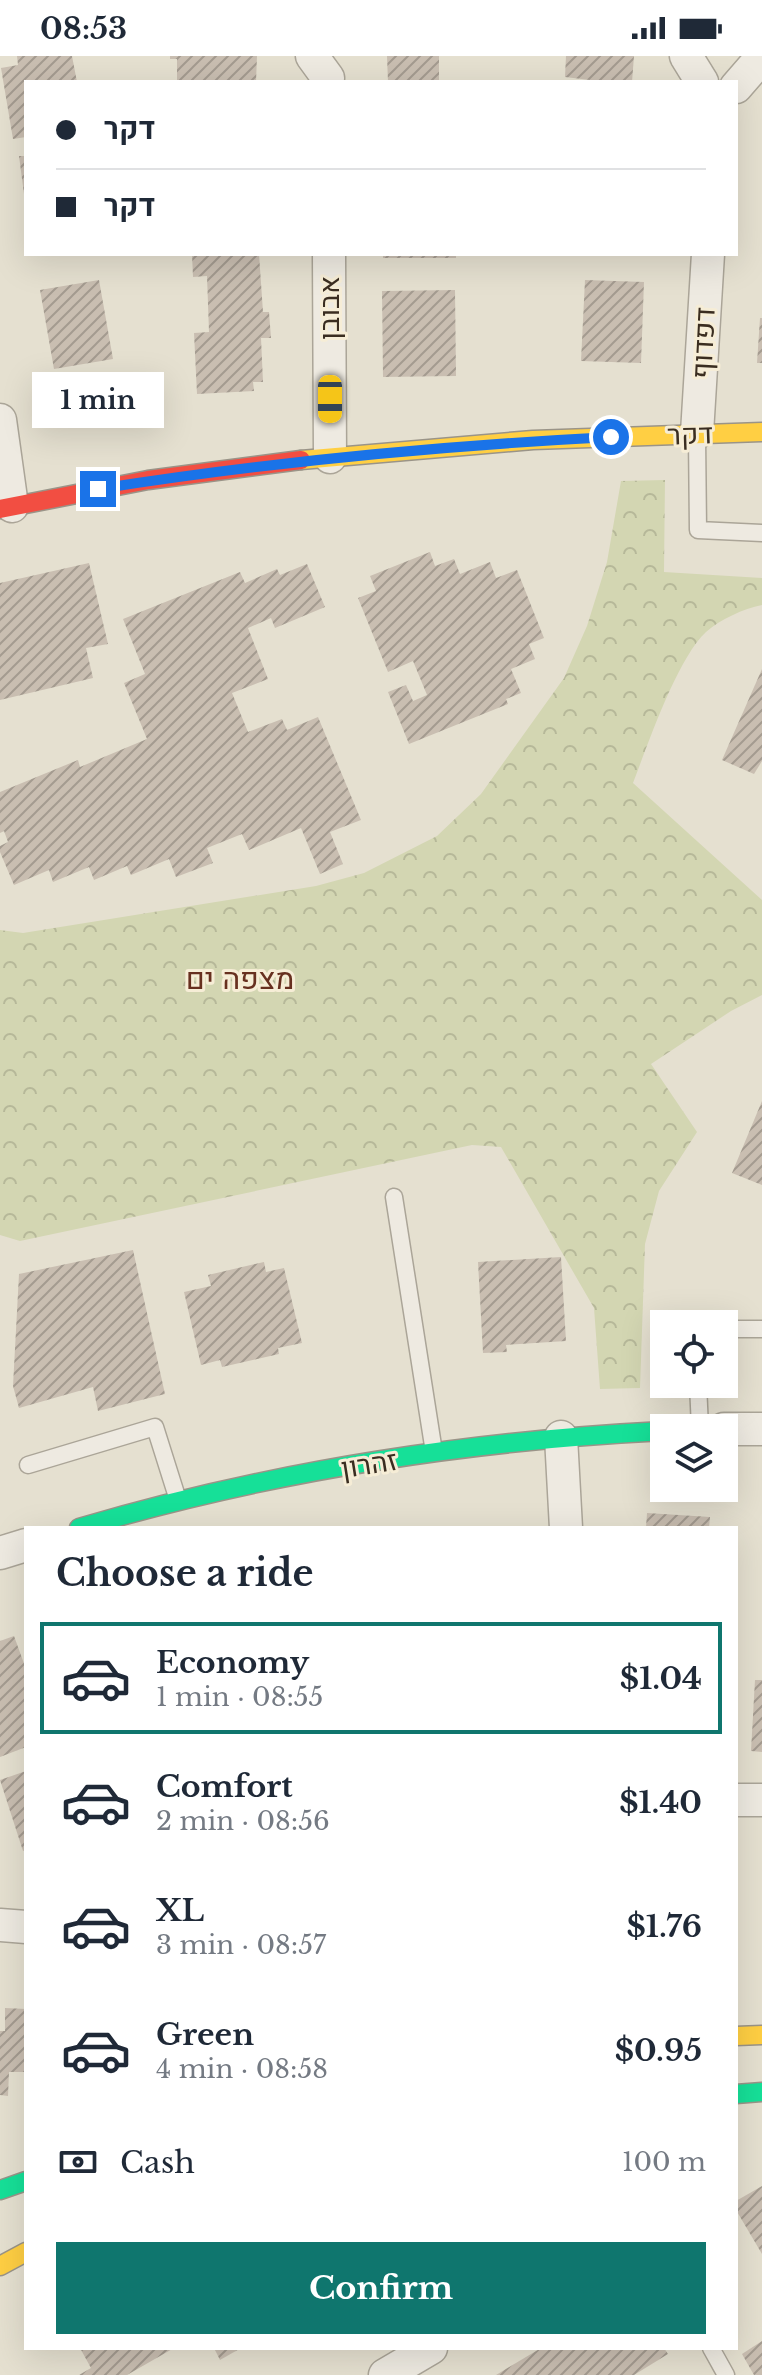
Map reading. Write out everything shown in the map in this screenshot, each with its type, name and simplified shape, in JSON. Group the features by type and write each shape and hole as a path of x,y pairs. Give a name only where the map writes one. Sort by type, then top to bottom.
{"street":[{"path":"686,56 701,80"},
{"path":"738,85 762,57"},
{"name":"אבובן","path":"329,256 330,457"},
{"name":"דפדוף","path":"697,433 708,256"},
{"path":"0,420 6,508"},
{"name":"דקר","path":"6,508 188,475 330,457 466,445 762,432"},
{"path":"738,1429 762,1429"},
{"name":"זהרון","path":"95,1526 182,1515 316,1473 561,1437 650,1432"},
{"path":"561,1437 566,1526"},
{"path":"0,1553 24,1546"},
{"path":"738,1800 762,1800"},
{"path":"0,1925 24,1927"},
{"path":"738,2036 762,2035"},
{"path":"738,2094 762,2092"},
{"path":"0,2190 24,2182"},
{"path":"0,2266 24,2253"},
{"path":"385,2375 428,2350"}],"lane":[{"path":"697,433 698,530 762,533"},
{"path":"394,1197 434,1454"},
{"path":"738,1329 762,1329"},
{"path":"28,1465 155,1427 182,1515"},
{"path":"712,2350 726,2375"}],"green space":[{"path":"665,480 664,572 762,578 762,605 718,623 695,645 664,703 633,783 762,900 762,995 731,1011 651,1064 697,1132 659,1191 645,1244 640,1388 600,1389 594,1308 501,1147 472,1145 20,1241 0,1235 0,930 23,933 316,886 364,873 437,836 481,794 564,678 587,626 607,562 621,481"}],"building":[{"path":"17,56 72,56 77,80 24,80 24,137 13,139 1,68 18,65"},
{"path":"170,56 257,56 256,80 177,80 177,59 170,59"},
{"path":"387,56 439,56 439,80 388,80"},
{"path":"566,56 634,56 632,80 565,77"},
{"path":"19,156 24,156 24,194"},
{"path":"192,256 259,256 263,312 269,312 271,338 261,338 263,382 253,382 254,391 197,394 194,333 209,332 207,276 193,277"},
{"path":"383,256 456,256 456,258"},
{"path":"99,280 113,359 54,369 40,290"},
{"path":"585,280 644,282 641,363 581,361"},
{"path":"455,290 456,376 383,377 382,291"},
{"path":"760,318 762,363 757,363"},
{"path":"115,372 122,415 66,425 58,381"},
{"path":"430,552 435,566 454,559 460,574 490,562 496,578 517,570 544,638 529,644 535,659 511,669 521,693 506,699 508,704 409,744 388,692 406,685 413,701 427,695 413,661 388,672 358,598 376,591 370,576"},
{"path":"89,563 108,644 86,648 93,678 0,700 0,583"},
{"path":"307,564 325,607 275,628 271,618 248,628 268,679 232,693 248,732 282,719 287,730 318,717 361,820 330,832 343,864 320,874 301,828 249,850 242,834 207,848 213,863 176,877 169,859 131,875 127,866 94,880 89,867 53,882 49,870 14,885 0,852 0,846 8,842 4,831 0,833 0,792 78,760 80,767 147,739 124,683 145,674 123,619 240,572 245,583 277,569 280,575"},
{"path":"762,669 762,761 754,774 722,760"},
{"path":"762,1101 762,1185 732,1173"},
{"path":"133,1250 165,1394 98,1411 93,1387 19,1408 13,1386 19,1274"},
{"path":"561,1257 566,1341 506,1345 507,1352 483,1353 478,1262"},
{"path":"264,1262 266,1272 284,1268 302,1343 278,1348 279,1354 222,1367 220,1360 201,1365 184,1292 211,1286 208,1275"},
{"path":"647,1513 710,1517 709,1526 646,1526"},
{"path":"14,1636 24,1664 24,1748 0,1757 0,1641"},
{"path":"755,1680 762,1680 762,1752 751,1751"},
{"path":"24,1772 23,1851 0,1780"},
{"path":"5,2008 24,2009 24,2072 9,2072 8,2096 0,2095 0,2031 5,2031"},
{"path":"762,2186 762,2254 738,2213 738,2200"},
{"path":"762,2341 762,2375 754,2375 742,2354"},
{"path":"81,2350 171,2350 127,2375 79,2375 91,2368"},
{"path":"215,2350 238,2350 220,2360"},
{"path":"538,2350 665,2350 668,2354 634,2375 496,2375"}],"traffic: fast":[{"path":"86,1526 222,1491 368,1462 516,1442 650,1432"},
{"path":"738,2094 762,2092"},
{"path":"0,2190 24,2182"}],"traffic: slow":[{"path":"301,460 533,440 762,432"},
{"path":"738,2036 762,2035"},
{"path":"0,2266 24,2253"}],"traffic: jam":[{"path":"0,509 148,480 301,460"}],"district":[{"name":"מצפה ים","path":"240,979"}],"route":[{"path":"98,489 330,457 611,437"}]}
